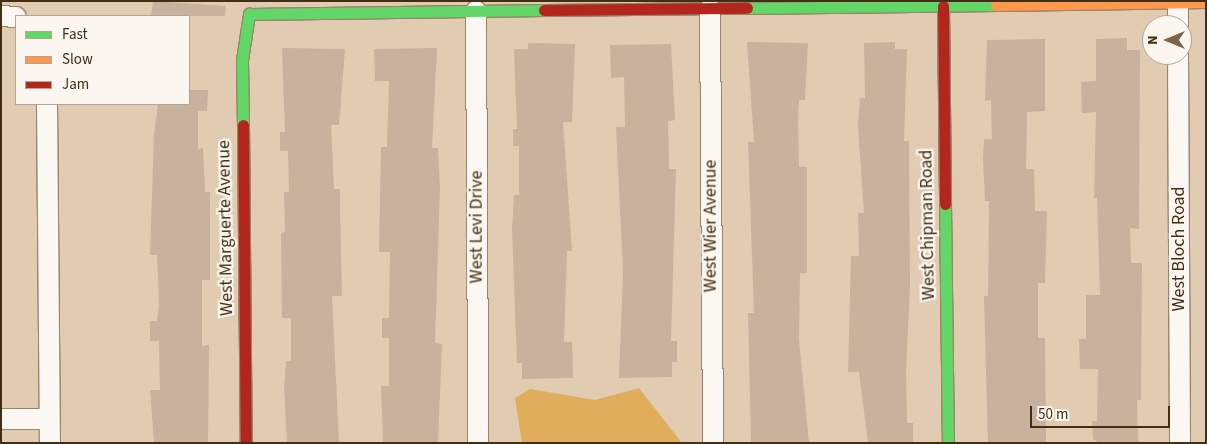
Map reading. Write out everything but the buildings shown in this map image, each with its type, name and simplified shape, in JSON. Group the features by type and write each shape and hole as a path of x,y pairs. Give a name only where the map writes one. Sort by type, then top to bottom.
{"street":[{"path":"1178,2 1178,15"},
{"path":"476,11 568,5 710,9 1206,2"},
{"name":"West Chipman Road","path":"943,6 948,443"},
{"name":"West Wier Avenue","path":"710,9 713,443"},
{"name":"West Marguerte Avenue","path":"246,443 242,60 249,14 476,11"},
{"name":"West Levi Drive","path":"476,11 478,443"},
{"path":"1,16 15,17"},
{"name":"West Bloch Road","path":"1178,65 1180,443"},
{"path":"47,105 50,443"},
{"path":"1,419 49,419"}],"shaded area":[{"path":"639,388 682,443 522,443 515,398 530,389 595,400"}],"traffic: fast":[{"path":"747,8 996,5"},
{"path":"243,125 242,60 249,14 544,10"},
{"path":"945,204 948,443"}],"traffic: slow":[{"path":"996,5 1206,2"}],"traffic: jam":[{"path":"943,6 945,204"},
{"path":"544,10 747,8"},
{"path":"243,125 246,443"}]}
